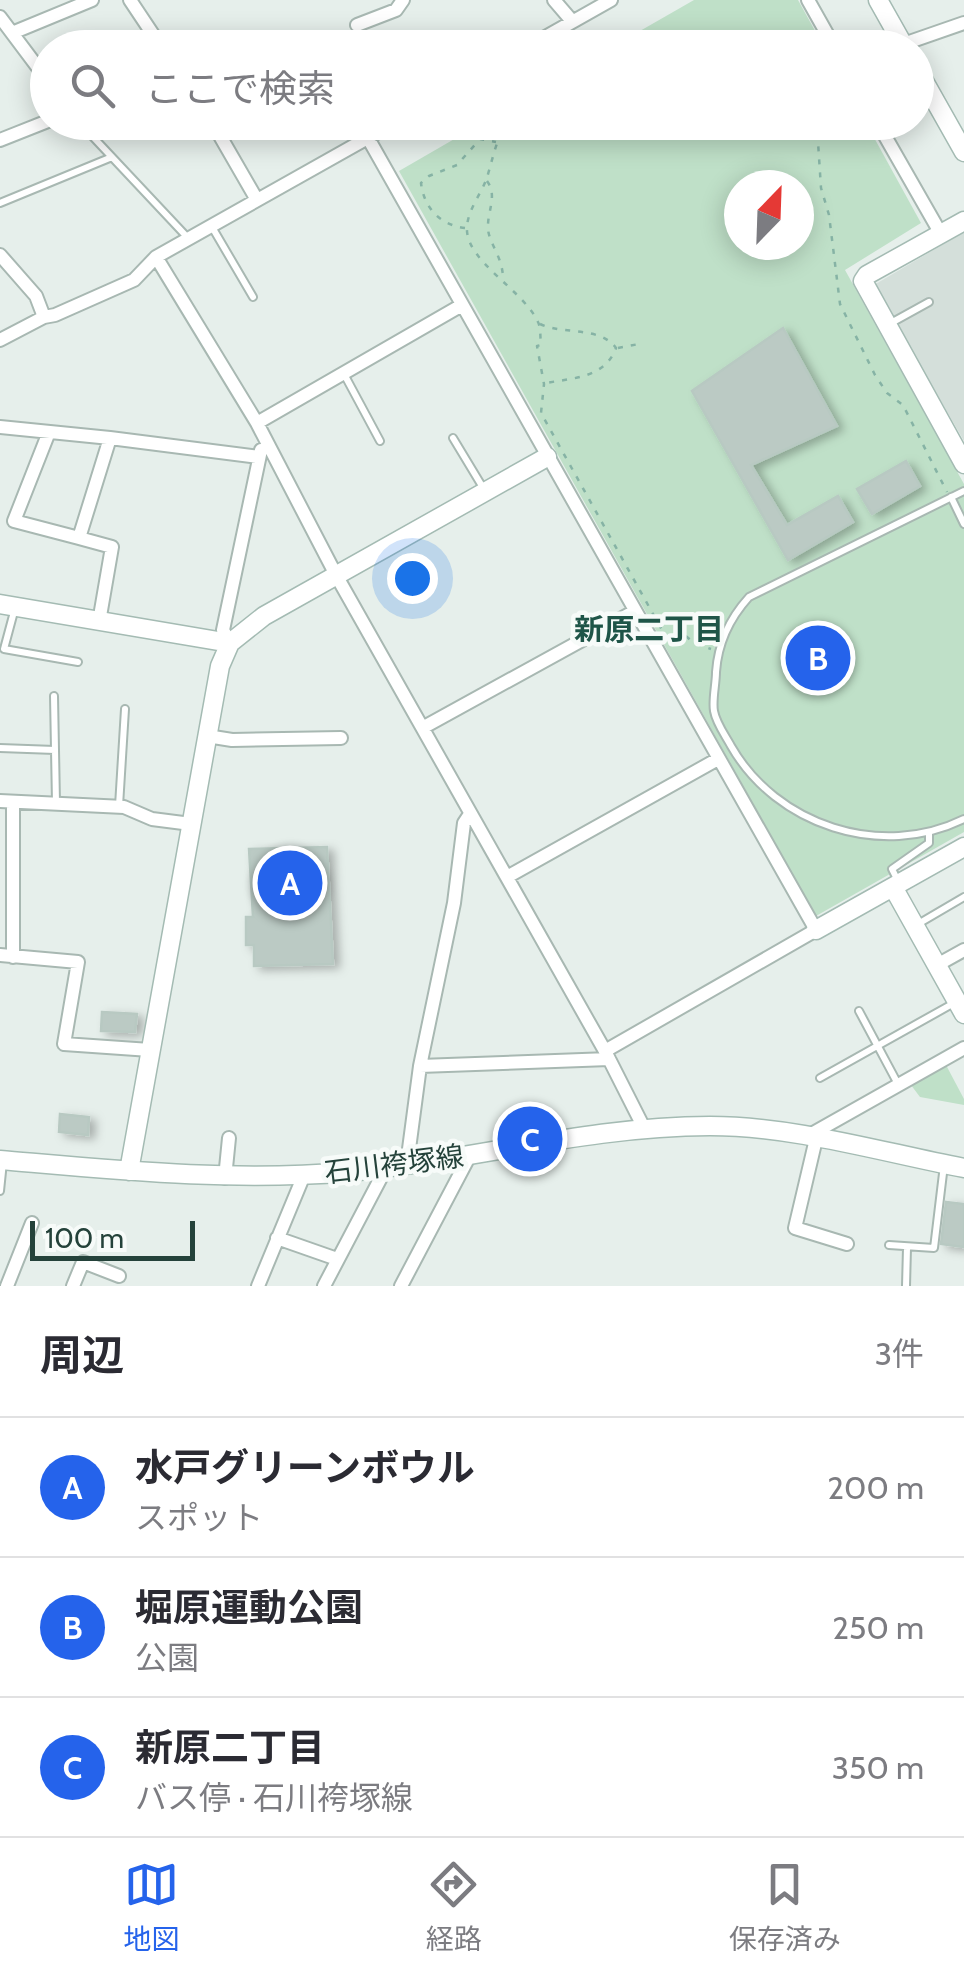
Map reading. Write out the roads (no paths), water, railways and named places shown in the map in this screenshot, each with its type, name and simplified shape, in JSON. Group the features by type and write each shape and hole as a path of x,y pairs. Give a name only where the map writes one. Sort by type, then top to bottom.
{"street":[{"path":"12,33 92,0"},
{"path":"130,0 150,30"},
{"path":"357,25 396,10 403,0"},
{"path":"554,0 569,18"},
{"path":"568,0 569,18"},
{"path":"552,30 611,0"},
{"path":"808,0 825,30"},
{"path":"878,0 892,30"},
{"path":"0,17 30,57"},
{"path":"934,34 964,23"},
{"path":"934,99 964,152"},
{"path":"0,140 30,128"},
{"path":"222,140 257,200"},
{"path":"0,340 44,317 134,280 156,258 364,140"},
{"path":"369,140 816,930"},
{"path":"887,140 941,234"},
{"path":"964,220 865,277 864,285 964,464"},
{"path":"0,254 36,296 44,317"},
{"path":"156,258 257,423 336,576 508,877 645,1130"},
{"path":"257,423 462,305"},
{"path":"0,427 259,457"},
{"path":"49,432 14,521 112,547 100,622"},
{"path":"79,538 110,438"},
{"path":"230,643 224,630 264,438"},
{"path":"129,1171 220,666 230,643 264,616 548,457"},
{"path":"8,606 230,643"},
{"path":"424,728 634,610"},
{"path":"208,736 232,740 341,738"},
{"path":"508,877 718,760"},
{"path":"150,1050 64,1044 78,962 6,956 7,801 119,807 152,819 190,824"},
{"path":"407,1164 420,1066 454,903 464,824 470,814"},
{"path":"420,1066 607,1055 964,847"},
{"path":"896,885 915,926 962,1004"},
{"path":"937,964 964,950"},
{"path":"848,1244 795,1228 811,1138 964,1048"},
{"name":"石川袴塚線","path":"1,1160 224,1178 304,1175 386,1168 645,1130 713,1126 811,1138 964,1168"},
{"path":"224,1178 230,1138"},
{"path":"401,1286 470,1155"},
{"path":"324,1286 386,1168"},
{"path":"258,1286 304,1175"},
{"path":"7,1286 32,1223"},
{"path":"278,1238 337,1260"},
{"path":"73,1286 82,1262 119,1276"}],"lane":[{"path":"96,140 189,239"},
{"path":"0,202 112,157"},
{"path":"212,226 253,296"},
{"path":"886,326 929,302"},
{"path":"344,373 380,441"},
{"path":"453,438 485,492"},
{"path":"964,491 750,597 731,616 720,652 714,710 743,767 782,804 817,824 891,837 938,832 964,819"},
{"path":"950,497 964,524"},
{"path":"8,606 4,648 78,662"},
{"path":"54,696 56,804"},
{"path":"119,807 126,709"},
{"path":"695,718 714,710"},
{"path":"0,748 55,750"},
{"path":"896,885 892,870 929,843 928,833"},
{"path":"915,926 964,897"},
{"path":"820,1078 962,1004"},
{"path":"859,1011 898,1085"},
{"path":"0,1191 1,1160"},
{"path":"890,1245 934,1248 944,1164"},
{"path":"906,1286 907,1248"}],"place":[{"name":"堀原運動公園","path":"818,658"},
{"name":"水戸グリーンボウル","path":"290,883"},
{"name":"新原二丁目","path":"530,1139"}],"district":[{"name":"新原二丁目","path":"649,630"}]}
